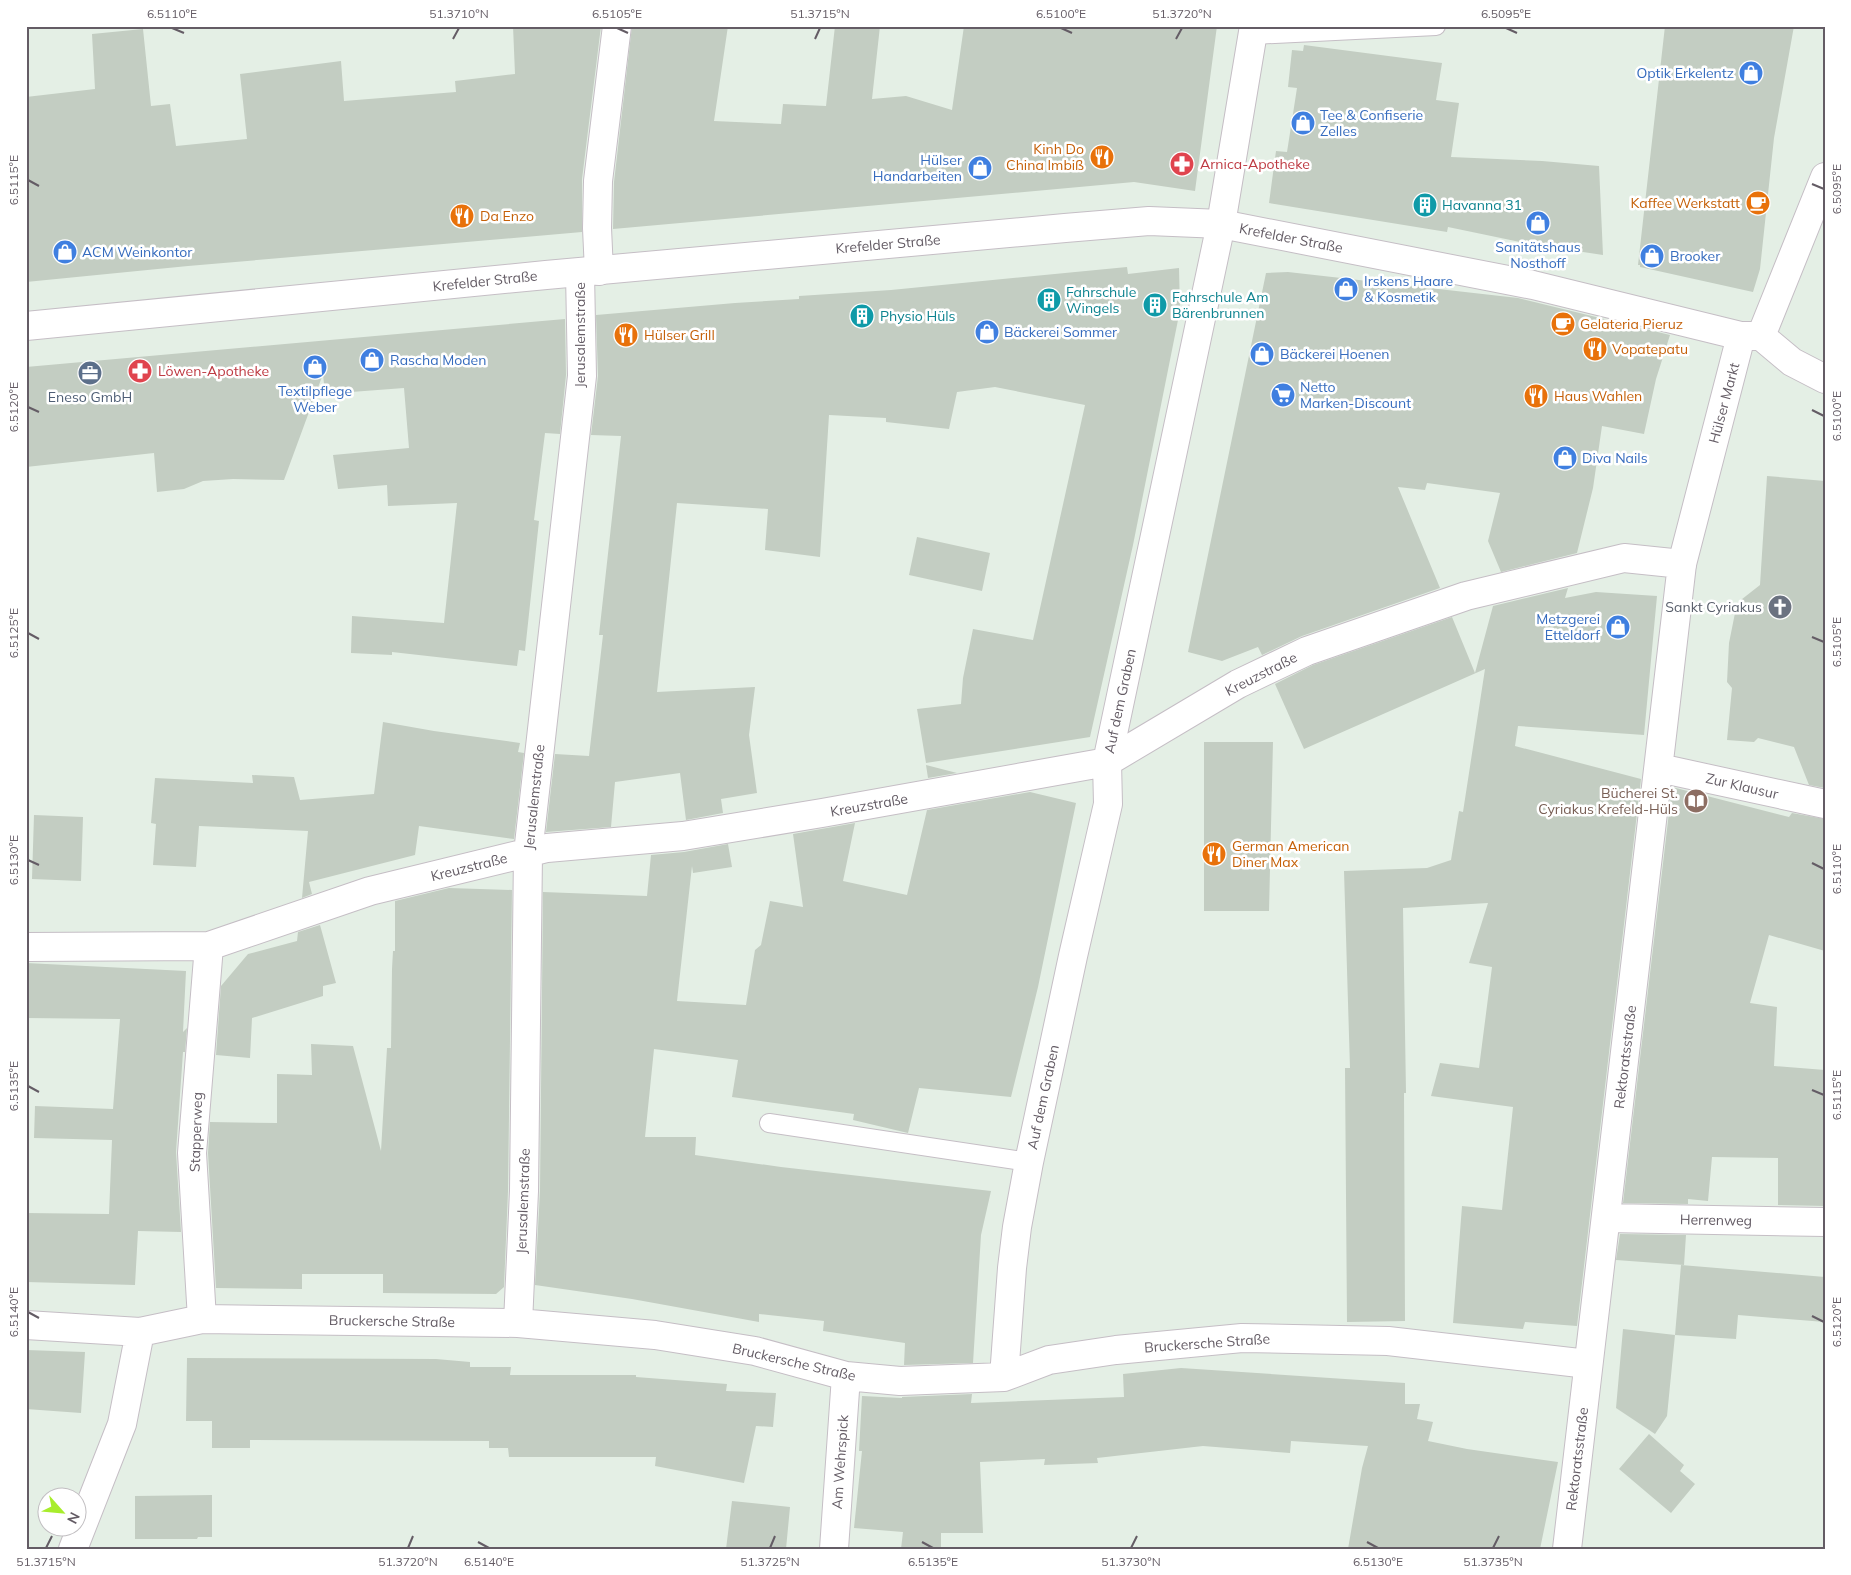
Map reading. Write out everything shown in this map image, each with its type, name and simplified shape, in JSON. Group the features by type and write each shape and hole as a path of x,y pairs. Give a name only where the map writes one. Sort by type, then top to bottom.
{"street":[{"name":"Jerusalemstraße","path":"518,1323 524,1191 528,853 582,376 589,272 596,228 598,181 617,26"},
{"name":"Auf dem Graben","path":"1004,1377 1012,1268 1029,1162 1108,804 1107,762 1221,224 1254,31"},
{"name":"Hülser Markt","path":"1682,564 1751,336 1825,177"},
{"name":"Krefelder Straße","path":"26,326 1148,221 1221,224 1533,285 1751,336"},
{"path":"1751,336 1792,362 1825,379"},
{"name":"Kreuzstraße","path":"26,947 209,946 370,891 547,848 683,836 1107,762 1238,684 1326,644 1466,596 1624,558 1682,564"},
{"name":"Rektoratsstraße","path":"1567,1549 1682,564"},
{"name":"Zur Klausur","path":"1659,768 1825,804"},
{"name":"Stapperweg","path":"202,1319 192,1153 209,946"},
{"name":"Herrenweg","path":"1607,1218 1825,1222"},
{"name":"Bruckersche Straße","path":"26,1325 140,1332 202,1319 518,1323 655,1335 746,1349 846,1376 900,1381 1004,1377 1049,1360 1116,1350 1242,1338 1388,1341 1588,1364"},
{"path":"73,1549 122,1424 140,1332"},
{"name":"Am Wehrspick","path":"834,1549 846,1376"}],"lane":[{"path":"1254,31 1436,26"},
{"path":"769,1123 1029,1162"}],"building":[{"path":"513,26 601,26 582,179 582,232 26,282 26,97 95,89 92,34 143,29 151,106 170,104 176,146 247,139 240,74 341,61 344,101 456,92 455,81 515,74"},
{"path":"632,26 728,26 714,121 781,124 783,104 826,106 835,26 880,26 872,99 906,96 952,110 964,26 1217,26 1195,191 1134,182 613,229 614,182"},
{"path":"1665,26 1794,26 1774,138 1760,269 1753,292 1638,265"},
{"path":"1304,45 1442,63 1436,100 1459,103 1451,157 1542,161 1599,166 1603,255 1530,244 1448,227 1447,232 1269,203 1276,151 1287,152 1297,88 1288,87 1292,50 1303,51"},
{"path":"1127,267 1128,274 1179,268 1180,310 1133,545 1090,737 926,763 917,709 961,704 963,678 973,629 1033,640 1085,405 995,387 957,392 949,429 886,422 886,418 829,415 820,557 765,550 768,509 677,503 657,692 755,687 749,735 757,793 721,799 723,813 686,820 680,773 615,782 611,827 546,832 555,754 589,756 603,635 599,635 621,436 591,435 598,376 596,315 799,299 799,296 891,290"},
{"path":"1288,272 1518,298 1670,335 1656,379 1644,434 1602,426 1593,488 1577,553 1501,572 1488,541 1500,493 1427,483 1425,490 1398,487 1440,588 1302,636 1262,655 1258,647 1222,661 1188,652 1266,273"},
{"path":"565,319 566,375 560,434 545,433 534,520 539,521 525,651 519,650 517,666 392,652 392,655 351,653 352,616 444,623 457,503 388,506 387,485 338,489 333,455 409,448 404,388 325,394 323,374 284,480 233,479 203,481 184,489 157,492 154,453 26,467 26,367"},
{"name":"Sankt Cyriakus","path":"1767,476 1825,481 1825,788 1809,785 1794,747 1758,738 1754,742 1727,740 1732,688 1727,682 1729,643 1737,603 1760,585"},
{"path":"917,537 990,553 982,591 909,575"},
{"path":"1568,588 1565,598 1596,592 1657,596 1644,735 1518,726 1515,746 1641,779 1577,1326 1525,1322 1523,1329 1453,1323 1462,1206 1502,1210 1513,1107 1431,1096 1440,1063 1479,1068 1492,967 1469,963 1488,903 1403,908 1406,1093 1404,1093 1405,1321 1347,1322 1345,1068 1350,1068 1344,871 1427,868 1451,860 1459,811 1463,812 1485,669 1304,749 1275,684 1313,665 1452,617 1475,673 1493,606"},
{"path":"383,722 520,743 518,752 524,753 514,839 419,826 415,855 309,882 312,894 302,898 308,831 199,826 196,867 153,865 156,824 151,823 155,778 253,783 252,775 294,777 300,800 374,794"},
{"path":"1204,742 1273,742 1269,911 1204,911"},
{"path":"926,765 957,773 928,778"},
{"path":"1672,787 1789,817 1792,813 1825,819 1825,951 1769,935 1750,1003 1777,1007 1774,1066 1825,1070 1825,1206 1778,1205 1778,1158 1712,1157 1708,1201 1688,1199 1688,1204 1623,1203"},
{"path":"1030,792 1076,803 1038,987 1011,1097 919,1088 908,1133 853,1120 854,1114 732,1097 738,1060 654,1049 645,1137 696,1137 695,1155 781,1167 991,1191 981,1235 973,1363 904,1365 905,1343 823,1331 824,1321 759,1314 759,1322 632,1299 535,1285 540,1191 543,892 647,896 651,855 684,852 728,844 732,867 693,873 692,866 677,1001 746,1005 755,950 761,945 770,901 803,907 793,834 855,823 843,881 907,895 927,810"},
{"path":"34,815 83,817 81,881 32,879"},
{"path":"449,888 512,890 508,1191 504,1287 496,1294 383,1293 383,1274 302,1274 302,1289 216,1288 208,1153 210,1122 277,1123 277,1074 312,1075 311,1044 353,1046 381,1151 387,1048 391,1048 395,901"},
{"path":"320,925 336,983 323,986 323,996 252,1018 250,1058 216,1055 221,986 248,954 297,941 298,932"},
{"path":"26,963 186,971 183,1032 187,1028 185,1052 183,1052 176,1152 181,1232 138,1231 135,1285 26,1282 26,1213 109,1214 112,1140 34,1138 35,1106 113,1109 120,1019 26,1018"},
{"path":"1620,1234 1686,1235 1684,1265 1616,1260"},
{"path":"1681,1265 1825,1277 1825,1322 1738,1315 1736,1339 1675,1335"},
{"path":"1623,1329 1675,1335 1667,1416 1655,1434 1616,1408"},
{"path":"26,1350 85,1352 81,1413 26,1409"},
{"path":"187,1358 436,1359 470,1362 470,1367 511,1367 510,1375 636,1375 636,1377 727,1384 726,1391 776,1393 773,1427 756,1426 744,1483 655,1466 656,1457 509,1457 508,1448 489,1448 489,1441 250,1440 250,1448 212,1448 212,1421 186,1421"},
{"path":"1181,1368 1405,1383 1405,1404 1420,1404 1417,1419 1433,1422 1428,1441 1467,1449 1558,1462 1540,1549 1348,1549 1362,1468 1368,1446 1291,1441 1290,1453 1203,1446 1097,1458 1098,1463 1044,1465 1045,1459 980,1462 983,1533 941,1533 941,1549 901,1549 903,1532 854,1528 862,1451 859,1451 862,1396 902,1398 972,1394 971,1403 1124,1397 1123,1374"},
{"path":"1649,1434 1684,1465 1680,1471 1695,1484 1671,1513 1619,1469"},
{"path":"212,1495 212,1537 198,1537 197,1539 135,1539 135,1496"},
{"path":"732,1501 790,1507 786,1549 726,1549"}],"place":[{"name":"Optik Erkelentz","path":"1751,73"},
{"name":"Tee & Confiserie Zelles","path":"1303,123"},
{"name":"Kinh Do China Imbiß","path":"1102,157"},
{"name":"Arnica-Apotheke","path":"1182,164"},
{"name":"Hülser Handarbeiten","path":"980,168"},
{"name":"Kaffee Werkstatt","path":"1758,203"},
{"name":"Havanna 31","path":"1425,205"},
{"name":"Da Enzo","path":"462,216"},
{"name":"Sanitätshaus Nosthoff","path":"1538,223"},
{"name":"ACM Weinkontor","path":"65,252"},
{"name":"Brooker","path":"1652,256"},
{"name":"Irskens Haare & Kosmetik","path":"1346,289"},
{"name":"Fahrschule Wingels","path":"1049,300"},
{"name":"Fahrschule Am Bärenbrunnen","path":"1155,305"},
{"name":"Physio Hüls","path":"862,316"},
{"name":"Gelateria Pieruz","path":"1563,324"},
{"name":"Bäckerei Sommer","path":"987,332"},
{"name":"Hülser Grill","path":"626,335"},
{"name":"Vopatepatu","path":"1595,349"},
{"name":"Bäckerei Hoenen","path":"1262,354"},
{"name":"Rascha Moden","path":"372,360"},
{"name":"Textilpflege Weber","path":"315,367"},
{"name":"Löwen-Apotheke","path":"140,371"},
{"name":"Eneso GmbH","path":"90,373"},
{"name":"Netto Marken-Discount","path":"1283,395"},
{"name":"Haus Wahlen","path":"1536,396"},
{"name":"Diva Nails","path":"1565,458"},
{"name":"Sankt Cyriakus","path":"1780,607"},
{"name":"Metzgerei Etteldorf","path":"1618,627"},
{"name":"Bücherei St. Cyriakus Krefeld-Hüls","path":"1696,801"},
{"name":"German American Diner Max","path":"1214,854"}]}
